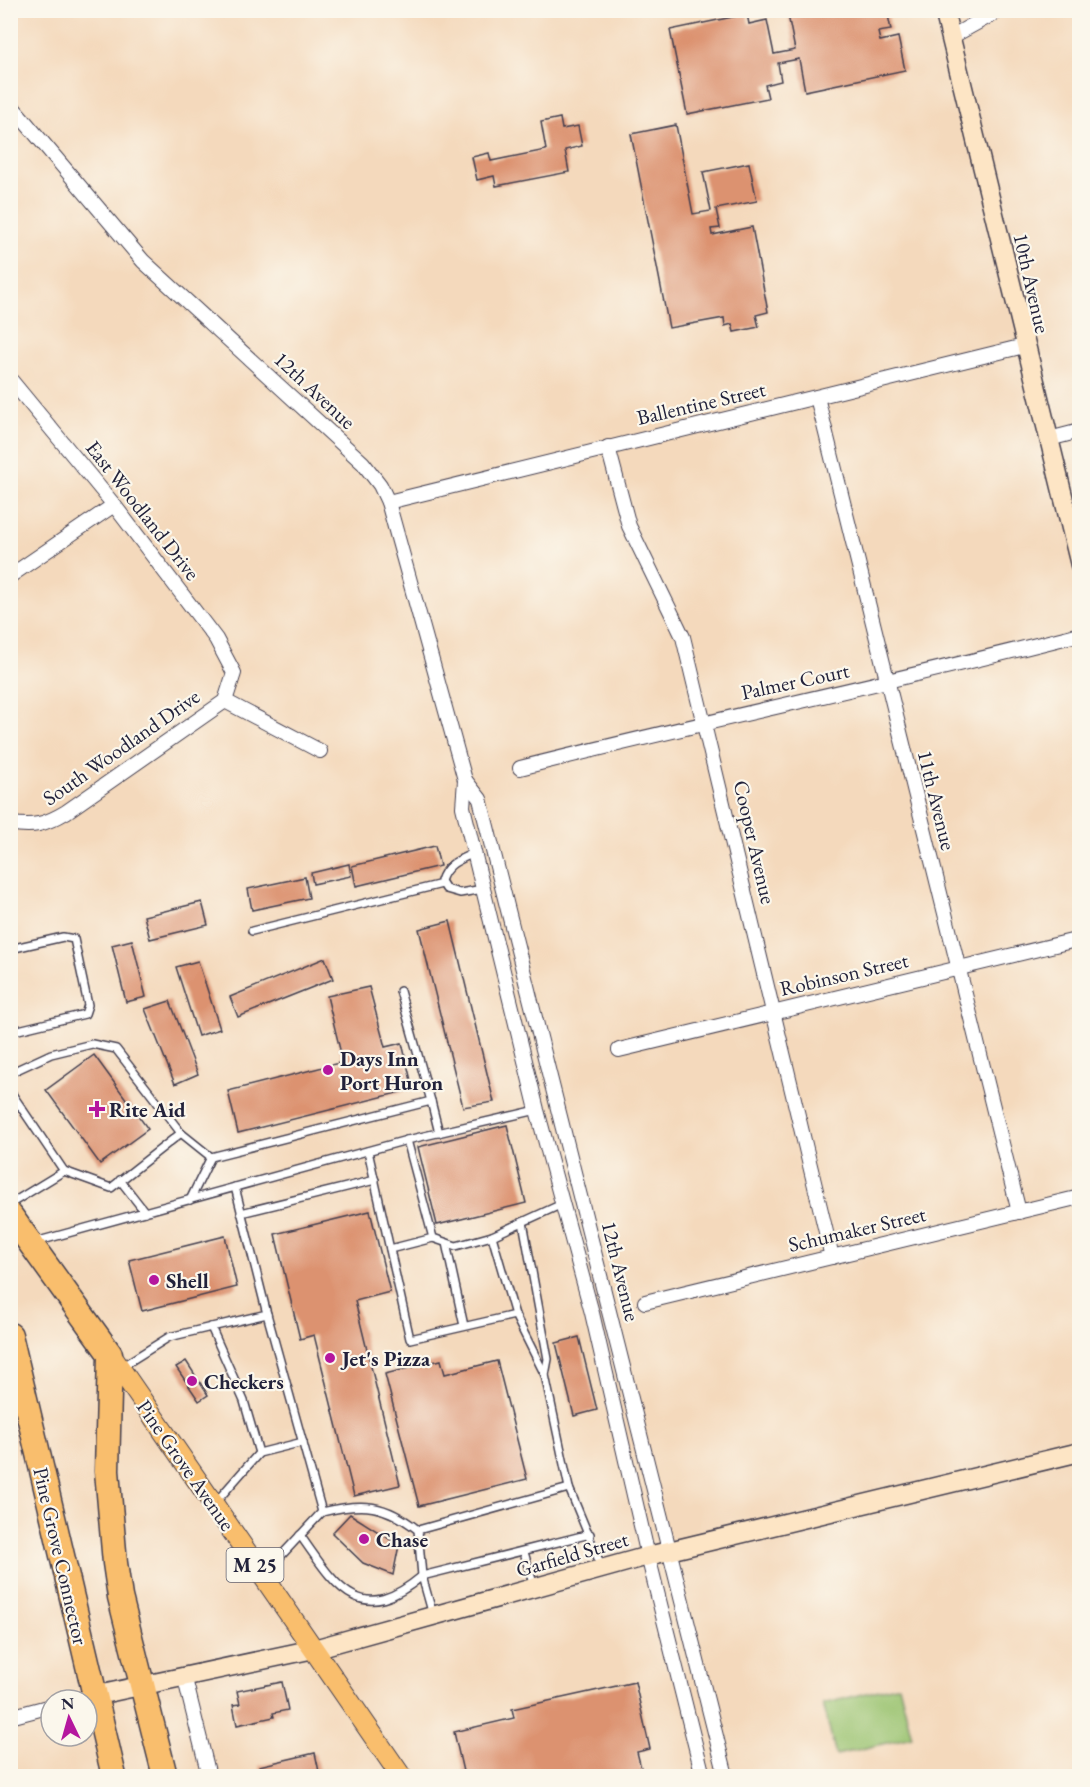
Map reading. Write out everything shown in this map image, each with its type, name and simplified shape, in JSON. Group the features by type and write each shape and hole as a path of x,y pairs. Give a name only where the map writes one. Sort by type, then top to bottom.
{"highway":[{"name":"Pine Grove Avenue","path":"10,1215 114,1361"},
{"name":"Pine Grove Connector","path":"10,1335 83,1688"},
{"path":"114,1361 107,1471 109,1520 120,1597 165,1776"},
{"name":"Pine Grove Connector","path":"99,1736 114,1776"}],"main road":[{"name":"Pine Grove Avenue","path":"114,1361 401,1776"}],"street":[{"name":"10th Avenue","path":"944,10 1024,346 1080,565"},
{"path":"951,37 1000,10"},
{"name":"12th Avenue","path":"10,104 143,261 363,463 380,484 388,502 465,780 464,807 474,853 537,1110 592,1313 648,1556 703,1776"},
{"name":"Ballentine Street","path":"388,502 1024,346"},
{"name":"East Woodland Drive","path":"10,379 114,506 216,639 234,673"},
{"name":"11th Avenue","path":"817,397 886,683 1019,1212"},
{"path":"1049,439 1080,431"},
{"name":"Cooper Avenue","path":"608,447 629,526 683,637 832,1257"},
{"path":"10,576 114,506"},
{"name":"Palmer Court","path":"520,768 705,722 886,683 1080,634"},
{"name":"South Woodland Drive","path":"10,824 34,826 46,824 225,701 234,673"},
{"path":"225,701 320,750"},
{"name":"12th Avenue","path":"465,780 480,799 726,1776"},
{"name":"Robinson Street","path":"619,1050 1080,939"},
{"name":"Schumaker Street","path":"645,1302 1080,1197"},
{"name":"Garfield Street","path":"99,1695 314,1649 669,1550 1080,1452"},
{"path":"184,1675 208,1776"},
{"path":"10,1717 39,1710"}],"lane":[{"path":"474,853 453,862 444,871 441,881 446,889 460,893 483,889"},
{"path":"252,931 442,884"},
{"path":"10,949 63,937 74,939 88,1005 85,1014 10,1032"},
{"path":"400,991 439,1133"},
{"path":"10,1073 51,1054 92,1044 116,1049 181,1133 211,1157"},
{"path":"10,1091 64,1171 111,1188 181,1133"},
{"path":"190,1200 211,1157 431,1101"},
{"path":"30,1243 406,1140 537,1110"},
{"path":"406,1140 433,1238"},
{"path":"368,1151 410,1339 514,1315"},
{"path":"10,1204 64,1171"},
{"path":"120,1180 145,1212"},
{"path":"242,1213 375,1180"},
{"path":"235,1187 267,1314 322,1512"},
{"path":"390,1249 433,1238 456,1246 492,1236 562,1204"},
{"path":"523,1222 548,1359 545,1375"},
{"path":"492,1236 514,1315 545,1375 569,1488 590,1534 602,1568"},
{"path":"447,1243 464,1326"},
{"path":"114,1361 169,1337 267,1314"},
{"path":"211,1327 244,1401 259,1453"},
{"path":"214,1505 259,1453 303,1442"},
{"path":"418,1530 569,1488"},
{"path":"263,1576 322,1512 360,1505 383,1508 400,1516 418,1530 422,1576 434,1616"},
{"path":"300,1535 344,1592 360,1600 383,1599 402,1593 422,1576 590,1534"},
{"path":"524,1552 534,1587"}],"green space":[{"path":"899,1685 912,1737 836,1755 823,1704"}],"building":[{"path":"787,10 887,10 891,30 878,32 880,41 898,37 905,70 805,91 799,59 778,63 781,81 765,85 768,98 687,114 670,30 747,14 749,24 767,20 774,54 795,50"},
{"path":"560,118 562,129 578,126 582,146 565,150 569,172 496,186 494,176 477,180 472,157 489,153 491,161 546,150 541,122"},
{"path":"676,125 693,214 711,211 703,172 749,163 757,201 716,209 720,228 711,229 712,235 752,227 768,312 756,315 759,327 734,332 732,324 725,326 724,318 669,328 631,134"},
{"path":"435,846 440,866 356,886 352,866"},
{"path":"349,864 351,876 313,884 311,873"},
{"path":"305,877 309,898 252,910 248,889"},
{"path":"202,902 208,925 150,939 144,916"},
{"path":"450,921 494,1102 463,1107 419,929"},
{"path":"132,940 146,997 126,1002 112,945"},
{"path":"325,958 333,979 238,1017 230,997"},
{"path":"198,961 220,1029 198,1036 176,967"},
{"path":"369,987 385,1047 402,1043 413,1089 238,1133 228,1091 343,1062 327,996"},
{"path":"170,1001 198,1074 175,1084 145,1009"},
{"name":"Rite Aid","path":"94,1055 148,1129 100,1164 46,1090"},
{"path":"507,1125 526,1203 437,1225 418,1147"},
{"path":"370,1211 390,1292 355,1301 400,1485 354,1496 314,1335 300,1339 275,1234"},
{"path":"225,1236 237,1287 142,1311 129,1260"},
{"path":"579,1337 597,1410 574,1416 556,1343"},
{"path":"441,1360 445,1374 497,1361 527,1479 419,1506 385,1374"},
{"name":"Checkers","path":"186,1361 208,1395 199,1401 176,1367"},
{"name":"Chase","path":"350,1514 399,1545 393,1575 363,1563 332,1533"},
{"path":"282,1682 288,1710 273,1713 274,1717 237,1725 233,1705 240,1704 237,1691"},
{"path":"635,1682 650,1749 637,1752 643,1776 464,1776 454,1732 514,1718 512,1709"},
{"path":"315,1753 320,1776 261,1776 259,1766"}],"place":[{"name":"Days Inn Port Huron","path":"328,1070"},
{"name":"Rite Aid","path":"97,1109"},
{"name":"Shell","path":"154,1280"},
{"name":"Jet's Pizza","path":"330,1358"},
{"name":"Checkers","path":"192,1381"},
{"name":"Chase","path":"364,1539"}]}
